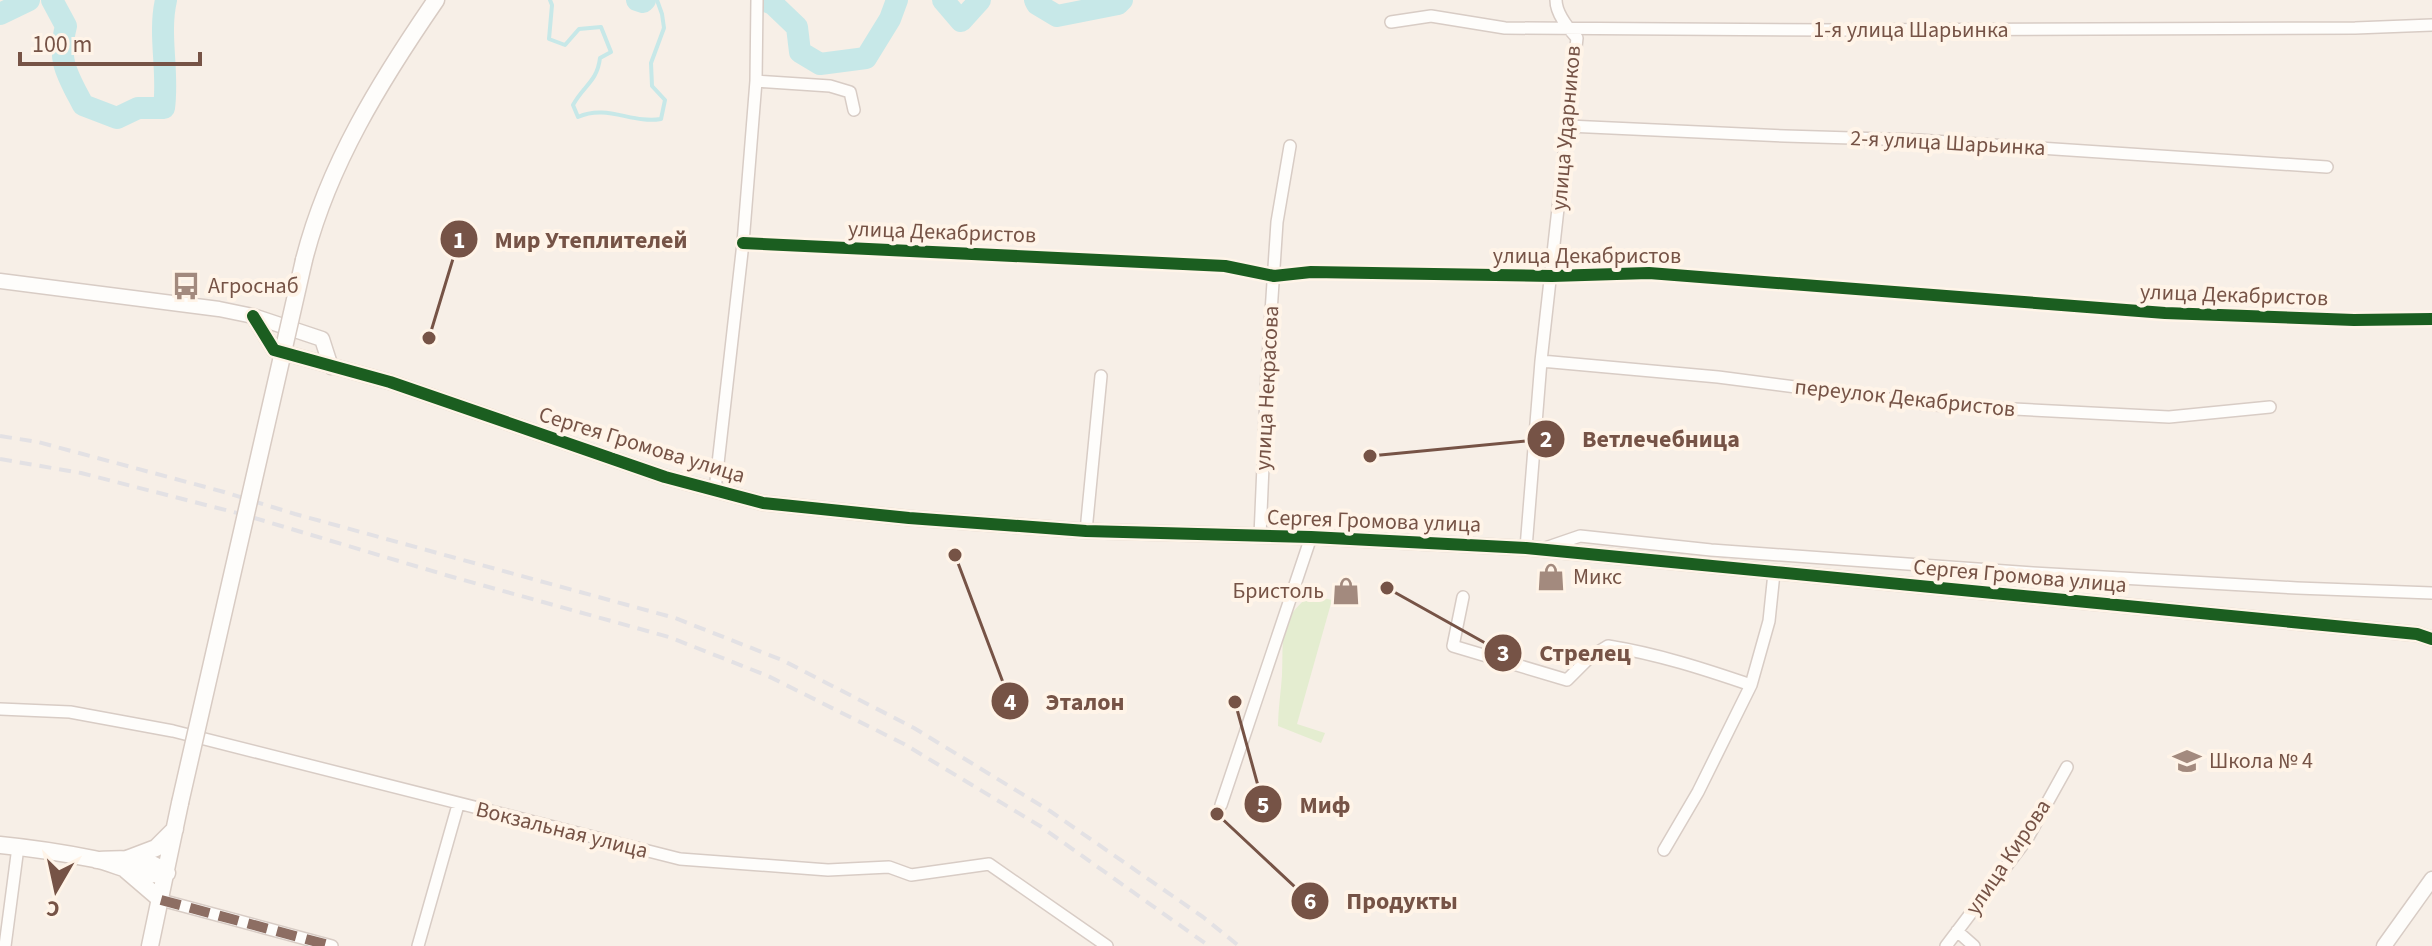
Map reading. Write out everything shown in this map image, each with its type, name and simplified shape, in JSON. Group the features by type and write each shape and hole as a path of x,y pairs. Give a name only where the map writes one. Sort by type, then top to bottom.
{"main road":[{"path":"150,946 304,260 319,207 337,165 406,44 436,0"},
{"path":"126,864 156,848 175,829"},
{"path":"0,845 126,864 156,876 167,873"},
{"path":"126,864 161,900"}],"street":[{"name":"улица Ударников","path":"1534,548 1541,361 1577,38 1567,27 1555,5 1556,0"},
{"path":"715,490 743,243 756,81 756,6"},
{"name":"1-я улица Шарьинка","path":"1391,22 1431,16 1505,28 1987,30 2432,25"},
{"path":"756,81 830,86 850,92 854,110"},
{"name":"2-я улица Шарьинка","path":"1568,126 1918,140 2327,167"},
{"name":"улица Некрасова","path":"1260,536 1277,222 1290,146"},
{"name":"улица Декабристов","path":"743,243 1225,266 1274,276 1311,272 1552,276 1649,273 2165,313 2354,320 2432,319"},
{"path":"0,281 253,316 322,339 331,367"},
{"name":"Сергея Громова улица","path":"253,316 274,350 390,382 665,477 778,504 909,518 1086,531 1311,537 1534,548 2417,634 2432,639"},
{"name":"переулок Декабристов","path":"1541,361 1718,377 1962,407 2169,417 2270,407"},
{"path":"1086,531 1101,376"},
{"path":"1534,548 1580,536 1711,550 2018,572 2432,593"},
{"path":"1221,805 1311,537"},
{"path":"1664,850 1698,792 1751,685 1769,621 1774,573"},
{"path":"1463,597 1453,646 1567,680 1590,657 1608,646 1687,663 1751,685"},
{"name":"Вокзальная улица","path":"0,709 70,712 173,731 680,859 828,870 889,867 911,875 989,864 1107,946"},
{"name":"улица Кирова","path":"1946,946 2027,839 2067,767"},
{"path":"418,946 458,805"},
{"path":"5,946 18,847"},
{"path":"2384,946 2432,879"},
{"path":"161,900 332,946"},
{"path":"1957,931 1974,946"}],"green space":[{"path":"1310,595 1332,600 1297,724 1325,733 1321,743 1278,726 1284,631 1292,614"}],"waterway":[{"path":"0,14 29,0"},
{"path":"52,0 66,26 63,38 65,67 83,105 117,118 138,108 164,108 163,27 166,0"},
{"path":"550,0 549,39 565,45 579,29 601,27 611,52 600,58 593,78 573,105 578,117 609,113 650,120 661,119 665,100 652,86 651,63 664,28 657,0"},
{"path":"637,0 645,0"},
{"path":"763,0 773,4 797,27 800,52 820,64 866,58 890,19 897,0"},
{"path":"943,0 961,21 980,0"},
{"path":"1035,0 1057,16 1118,4 1122,0"}],"railway":[{"path":"0,436 38,442 224,492 675,618 782,660 914,728 1050,811 1203,917 1239,946"},
{"path":"0,459 81,473 241,514 669,637 768,676 904,744 1040,826 1209,946"}],"marked path":[{"path":"161,900 332,946"}],"cycle path":[{"path":"743,243 1225,266 1274,276 1311,272 1552,276 1649,273 2165,313 2354,320 2432,319"},
{"path":"253,316 274,350 390,382 665,477 763,503 1086,531 1311,537 1526,548 2417,634 2432,639"}],"place":[{"name":"Агроснаб","path":"186,286"},
{"name":"Мир Утеплителей","path":"429,338"},
{"name":"Ветлечебница","path":"1370,456"},
{"name":"Эталон","path":"955,555"},
{"name":"Микс","path":"1551,577"},
{"name":"Стрелец","path":"1387,588"},
{"name":"Бристоль","path":"1346,591"},
{"name":"Миф","path":"1235,702"},
{"name":"Школа № 4","path":"2187,761"},
{"name":"Продукты","path":"1217,814"}]}
